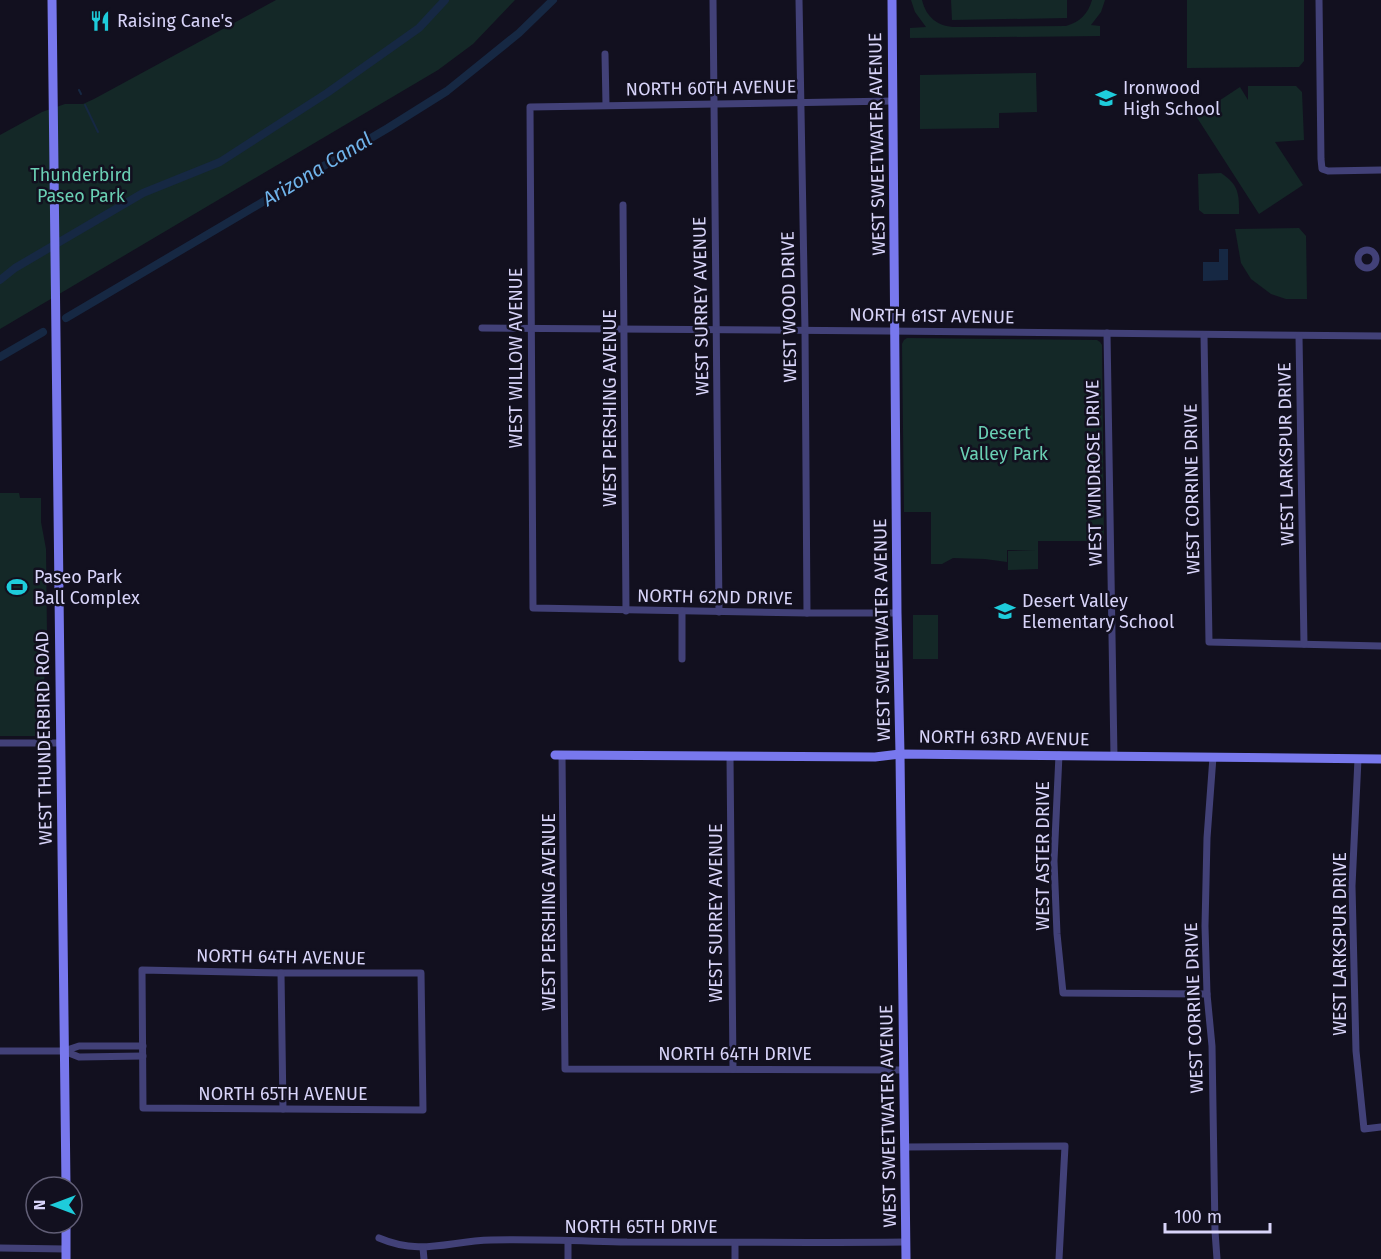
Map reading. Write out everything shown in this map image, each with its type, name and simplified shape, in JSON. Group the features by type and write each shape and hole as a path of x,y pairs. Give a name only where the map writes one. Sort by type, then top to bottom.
{"street":[{"name":"WEST THUNDERBIRD ROAD","path":"52,0 66,1175"},
{"name":"WEST SURREY AVENUE","path":"713,0 719,612"},
{"name":"WEST WOOD DRIVE","path":"799,0 807,613"},
{"name":"WEST SWEETWATER AVENUE","path":"892,0 897,613 906,1259"},
{"path":"1319,0 1322,169 1328,171 1381,170"},
{"path":"605,54 606,105"},
{"name":"NORTH 60TH AVENUE","path":"530,106 893,101"},
{"name":"WEST WILLOW AVENUE","path":"530,106 533,608"},
{"name":"WEST PERSHING AVENUE","path":"623,205 626,610"},
{"name":"NORTH 61ST AVENUE","path":"482,328 1381,336"},
{"name":"WEST WINDROSE DRIVE","path":"1107,333 1114,756"},
{"name":"WEST CORRINE DRIVE","path":"1204,335 1209,642 1304,644"},
{"name":"WEST LARKSPUR DRIVE","path":"1299,336 1304,644"},
{"name":"NORTH 62ND DRIVE","path":"533,608 897,613"},
{"path":"682,611 682,660"},
{"path":"1304,644 1381,646"},
{"path":"0,743 61,743"},
{"name":"NORTH 63RD AVENUE","path":"558,755 875,757 900,754 1381,759"},
{"name":"WEST PERSHING AVENUE","path":"558,755 565,1068"},
{"name":"WEST ASTER DRIVE","path":"1059,755 1054,861 1057,934 1064,993 1207,994"},
{"name":"WEST SURREY AVENUE","path":"730,757 733,1069"},
{"name":"WEST CORRINE DRIVE","path":"1213,757 1207,838 1205,926 1207,994 1212,1046 1216,1259"},
{"name":"WEST LARKSPUR DRIVE","path":"1358,759 1352,886 1356,1051 1364,1130 1381,1127"},
{"name":"NORTH 64TH AVENUE","path":"143,1046 142,970 421,974 423,1110"},
{"path":"281,973 283,1110"},
{"path":"0,1051 64,1051 79,1046 143,1046 143,1056 79,1057 64,1051"},
{"path":"110,1046 110,1056"},
{"name":"NORTH 65TH AVENUE","path":"143,1056 143,1108 423,1110"},
{"name":"NORTH 64TH DRIVE","path":"565,1068 904,1070"},
{"path":"905,1147 1065,1146 1059,1259"},
{"path":"0,1248 66,1254 66,1235"},
{"name":"NORTH 65TH DRIVE","path":"379,1238 404,1246 423,1248 489,1240 735,1243 905,1242"},
{"path":"568,1241 568,1259"},
{"path":"735,1243 735,1259"},
{"path":"423,1248 424,1259"}],"green space":[{"name":"Thunderbird Paseo Park","path":"276,0 515,0 473,44 438,70 0,329 0,135 42,112 65,104 83,104 94,99"},
{"path":"911,0 922,0 926,11 938,23 956,27 1066,26 1083,17 1092,0 1105,0 1101,12 1091,25 1100,26 1100,36 910,38 910,28 926,27 915,12"},
{"path":"951,0 1067,0 1067,18 952,20"},
{"path":"1187,0 1304,0 1304,61 1299,67 1187,68"},
{"path":"1036,73 1037,112 999,113 999,128 920,129 920,75"},
{"path":"1248,86 1296,86 1302,92 1304,140 1275,142 1303,185 1259,214 1196,116 1240,87 1248,100"},
{"path":"1221,173 1237,190 1239,214 1204,214 1199,210 1198,174"},
{"path":"1299,228 1306,236 1307,299 1286,299 1271,294 1251,279 1241,263 1235,229"},
{"name":"Desert Valley Park","path":"907,338 1097,340 1100,342 1102,345 1104,541 1038,541 1038,569 1008,570 1008,551 1036,550 1007,550 1007,562 953,558 942,564 931,564 931,512 904,512 902,344"},
{"path":"0,493 19,493 20,498 41,498 41,522 46,549 47,636 44,727 42,734 38,736 0,736"},
{"path":"913,615 938,615 938,659 913,659"}],"water":[{"path":"1219,249 1228,249 1228,280 1203,281 1203,262 1219,262"}],"waterway":[{"path":"0,280 15,268 143,193 220,162 327,93 419,28 445,0"},
{"name":"Arizona Canal","path":"66,318 447,91 519,33 553,0"},
{"path":"79,90 81,94"},
{"path":"85,105 98,132"},
{"path":"0,357 43,332"}],"place":[{"name":"Raising Cane's","path":"100,21"},
{"name":"Ironwood High School","path":"1106,98"},
{"name":"Paseo Park Ball Complex","path":"17,587"},
{"name":"Desert Valley Elementary School","path":"1005,611"}]}
